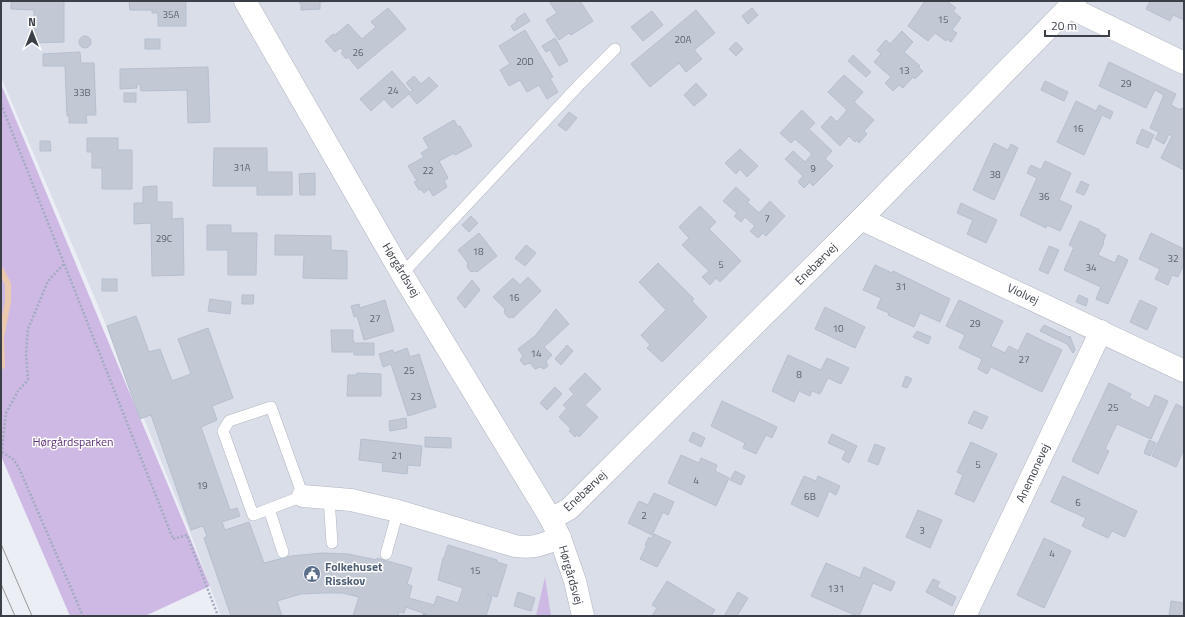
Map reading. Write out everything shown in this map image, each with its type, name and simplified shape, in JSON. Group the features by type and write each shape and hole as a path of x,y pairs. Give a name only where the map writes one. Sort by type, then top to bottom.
{"street":[{"name":"Hørgårdsvej","path":"245,1 402,274 556,528 575,581 582,615"},
{"path":"1072,4 1184,63"},
{"name":"Enebærvej","path":"556,528 569,509 861,219 1072,4"},
{"name":"Violvej","path":"861,219 1184,371"},
{"name":"Anemonevej","path":"965,616 1101,331"},
{"name":"Hørgårdsvej","path":"303,496 351,500 398,511 527,548 539,545 556,528"}],"lane":[{"path":"402,274 580,84 615,49"},
{"path":"271,407 303,496 269,509 253,515 223,431 229,421 271,407"},
{"path":"329,498 332,543"},
{"path":"269,509 284,552"},
{"path":"386,554 398,511"}],"path":[{"path":"1,104 172,539 187,535 218,616"},
{"path":"1,457 6,413 18,390 28,380 26,354 28,329 48,281 64,264"},
{"path":"2,452 13,459 19,468 83,616"}],"shaded area":[{"path":"1,1 1184,1 1184,616 221,616 190,532 94,296 1,77"}],"green space":[{"name":"Hørgårdsparken","path":"1,84 210,586 145,616 70,616 1,456"},
{"path":"545,577 551,616 536,616"}],"building":[{"path":"11,1 64,1 64,42 34,43 34,10 11,9"},
{"path":"129,1 186,1 186,26 158,26 158,13 152,13 152,10 130,10"},
{"path":"299,1 334,1 320,2 320,9 301,10 301,3 299,3"},
{"path":"549,1 580,1 593,21 571,35 569,33 559,40 546,20 557,13"},
{"path":"925,1 947,1 956,8 953,11 961,18 952,30 957,33 951,42 947,39 946,41 935,33 928,41 908,26"},
{"path":"1150,1 1184,1 1184,20 1173,15 1170,21 1146,9"},
{"path":"388,8 406,29 358,69 348,57 346,59 341,53 343,51 340,48 335,52 325,41 348,24 362,39 376,27 371,22"},
{"path":"752,8 758,15 748,24 742,16"},
{"path":"696,10 715,33 694,50 702,59 686,72 679,63 650,87 631,64"},
{"path":"652,11 663,25 643,41 631,27"},
{"path":"525,13 530,21 514,31 511,26 517,21 516,19"},
{"path":"525,30 553,77 550,78 558,92 547,99 539,85 527,92 520,80 509,86 500,70 510,64 499,46"},
{"path":"902,31 913,42 904,52 920,66 918,67 923,71 915,79 913,77 903,88 899,85 893,91 885,83 891,77 874,62 881,54 877,50 886,40 890,44"},
{"path":"85,36 89,38 91,42 89,46 85,48 81,46 79,42 81,38"},
{"path":"555,38 568,61 559,66 550,50 546,52 542,46"},
{"path":"145,39 160,39 160,49 145,49"},
{"path":"736,42 743,49 736,56 729,49"},
{"path":"80,52 81,63 94,63 96,115 86,115 87,123 69,123 69,116 67,116 65,66 43,66 43,54"},
{"path":"853,55 871,72 866,77 848,61"},
{"path":"1109,62 1176,94 1171,105 1180,110 1181,108 1184,109 1184,170 1161,158 1172,136 1169,134 1164,144 1155,139 1159,132 1150,128 1164,95 1155,90 1146,108 1099,86"},
{"path":"208,67 210,122 188,123 187,90 141,91 140,84 137,84 137,88 120,89 120,69"},
{"path":"392,71 410,92 413,91 406,83 414,76 421,84 429,77 438,86 417,104 409,94 392,108 384,99 371,111 360,99"},
{"path":"844,75 863,92 854,102 874,120 864,131 867,134 859,143 857,140 855,142 849,136 840,146 821,127 831,116 837,122 847,110 828,92"},
{"path":"1045,81 1068,92 1064,101 1041,90"},
{"path":"696,83 707,95 694,106 684,95"},
{"path":"124,93 136,93 136,102 124,102"},
{"path":"1076,101 1096,111 1099,105 1113,112 1110,119 1102,115 1084,155 1057,142"},
{"path":"802,110 815,123 809,129 832,151 825,159 833,166 813,186 810,182 804,188 798,182 803,176 785,159 793,151 805,162 812,154 795,139 791,143 780,133"},
{"path":"569,112 577,118 566,131 558,125"},
{"path":"454,120 458,127 460,126 472,146 439,161 448,178 444,181 447,187 433,196 429,189 424,193 421,189 419,190 414,182 417,181 408,166 424,157 421,153 429,148 423,138"},
{"path":"1142,129 1154,135 1148,148 1136,143"},
{"path":"87,138 118,138 118,150 132,150 132,189 102,189 102,168 92,168 92,152 87,152"},
{"path":"40,141 50,141 51,151 40,151"},
{"path":"994,143 1008,150 1011,144 1018,148 994,200 973,190"},
{"path":"214,148 267,148 267,172 292,172 292,195 257,195 257,186 213,186"},
{"path":"740,149 758,166 747,177 740,169 736,174 725,163"},
{"path":"1045,161 1071,173 1059,200 1072,206 1060,231 1047,225 1046,228 1020,215 1037,178 1027,173 1031,165 1041,170"},
{"path":"315,173 315,195 300,195 299,174"},
{"path":"1081,181 1089,185 1084,195 1076,192"},
{"path":"157,186 157,202 172,202 172,219 183,218 184,275 152,276 151,223 134,224 134,203 143,203 143,187"},
{"path":"736,187 750,200 747,202 759,213 770,201 785,216 766,236 763,233 758,238 750,231 755,226 745,217 741,222 734,216 737,213 723,201"},
{"path":"961,203 997,220 986,243 967,234 973,220 957,213"},
{"path":"700,206 716,222 709,229 741,261 720,282 716,278 710,285 702,277 709,271 682,245 689,238 679,227"},
{"path":"471,216 478,223 469,232 462,225"},
{"path":"1080,221 1100,230 1099,231 1106,235 1098,255 1115,263 1118,255 1128,260 1108,304 1096,299 1101,287 1064,270 1074,247 1069,245"},
{"path":"207,225 231,225 231,233 257,233 256,275 228,275 228,250 207,250"},
{"path":"479,233 497,256 477,272 471,272 467,267 468,263 458,250"},
{"path":"1151,233 1184,249 1184,264 1178,277 1172,275 1168,285 1155,279 1160,269 1139,259"},
{"path":"275,235 331,236 331,250 347,251 347,279 303,278 304,255 275,255"},
{"path":"526,245 536,253 525,266 515,258"},
{"path":"1049,246 1059,250 1048,274 1039,270"},
{"path":"658,263 694,299 692,301 707,317 662,362 647,348 650,345 641,335 666,310 639,282"},
{"path":"875,265 892,273 893,271 950,299 940,322 920,313 914,327 888,315 889,313 877,308 881,298 863,290"},
{"path":"528,277 541,291 513,318 509,318 504,313 505,309 493,297 513,278 520,285"},
{"path":"102,279 117,279 117,291 102,291"},
{"path":"472,280 480,290 465,308 457,298"},
{"path":"242,295 254,295 253,304 242,304"},
{"path":"1079,295 1088,299 1086,306 1076,302"},
{"path":"210,299 231,302 230,314 208,311"},
{"path":"385,300 394,331 364,340 357,316 354,317 351,306 359,304 360,308"},
{"path":"959,300 1003,321 991,346 1005,353 1009,346 1018,351 1027,333 1062,350 1042,392 991,367 987,374 978,369 982,359 959,348 965,335 946,326"},
{"path":"1140,300 1157,308 1147,330 1130,322"},
{"path":"825,307 865,327 855,348 815,329"},
{"path":"556,309 569,324 544,347 552,355 546,361 548,366 544,369 540,367 535,369 530,363 524,365 520,360 523,356 518,349 535,336"},
{"path":"136,316 149,352 160,349 172,381 191,374 178,339 208,328 233,398 212,406 217,420 201,427 230,510 237,508 240,516 222,522 225,530 249,522 264,563 291,556 322,553 348,554 377,560 377,558 412,568 407,584 412,586 409,598 434,605 437,596 458,603 463,588 438,580 443,558 448,545 497,560 497,562 507,565 497,597 487,594 492,597 486,616 431,616 406,607 404,613 399,612 398,616 353,616 359,597 342,593 322,593 301,594 277,601 282,616 231,616 204,538 207,536 203,526 191,530 151,415 140,419 107,326"},
{"path":"1044,325 1069,337 1070,336 1075,350 1073,353 1067,344 1040,331"},
{"path":"331,330 353,330 354,343 374,343 374,355 354,355 354,352 332,352"},
{"path":"917,331 931,337 928,344 913,337"},
{"path":"567,345 573,351 561,365 555,359"},
{"path":"407,348 410,357 419,354 436,407 408,416 391,364 383,367 379,354 393,350 394,353"},
{"path":"788,355 821,370 827,358 849,368 841,384 828,378 820,394 812,391 810,396 799,391 794,402 772,391"},
{"path":"357,373 381,374 381,396 347,396 348,375 357,375"},
{"path":"585,373 601,389 585,405 598,417 579,437 577,434 575,437 569,431 571,429 559,417 567,408 563,405 574,394 569,389"},
{"path":"906,376 912,379 907,388 902,386"},
{"path":"1109,383 1131,394 1129,398 1149,408 1155,395 1168,401 1151,439 1117,424 1105,449 1109,451 1098,474 1072,461"},
{"path":"555,387 562,394 547,410 540,403"},
{"path":"722,401 777,427 772,438 766,435 756,454 743,448 745,443 711,426"},
{"path":"1176,404 1184,408 1184,449 1176,467 1152,456"},
{"path":"974,411 988,417 982,429 968,423"},
{"path":"406,418 407,428 390,431 389,421"},
{"path":"693,432 705,438 701,447 689,441"},
{"path":"832,434 857,446 849,463 842,459 846,451 828,443"},
{"path":"425,437 451,438 451,448 425,447"},
{"path":"361,439 422,446 420,466 408,465 407,474 382,471 383,463 359,460"},
{"path":"1149,440 1156,443 1150,456 1144,453"},
{"path":"971,442 997,454 974,502 955,494 963,475 957,472"},
{"path":"875,444 885,448 878,465 868,461"},
{"path":"681,455 699,463 701,458 717,465 715,471 729,478 716,506 668,483"},
{"path":"735,471 745,476 741,485 730,480"},
{"path":"804,476 816,481 818,476 840,486 836,495 829,491 818,517 791,504"},
{"path":"1063,476 1137,511 1125,537 1112,531 1108,538 1082,526 1086,518 1051,502"},
{"path":"654,493 674,502 668,515 663,512 652,535 628,523 639,501 648,505"},
{"path":"918,510 942,520 930,548 906,537"},
{"path":"654,534 671,542 657,567 640,559 649,537 651,539"},
{"path":"1044,538 1071,551 1044,608 1017,595"},
{"path":"826,563 860,578 864,567 895,582 891,591 873,583 859,616 857,616 811,596"},
{"path":"933,579 940,582 937,587 956,597 952,606 926,592"},
{"path":"667,581 715,610 711,616 652,616 657,608 652,605"},
{"path":"518,592 535,598 531,611 514,606"},
{"path":"738,592 748,598 737,616 724,616"},
{"path":"1171,601 1184,603 1184,616 1169,616"}],"waterway":[{"path":"1,270 8,284 8,301 1,338 2,366"}],"tram line":[{"path":"1,544 32,616"},
{"path":"1,584 15,616"}],"place":[{"name":"Folkehuset Risskov","path":"312,574"}]}
